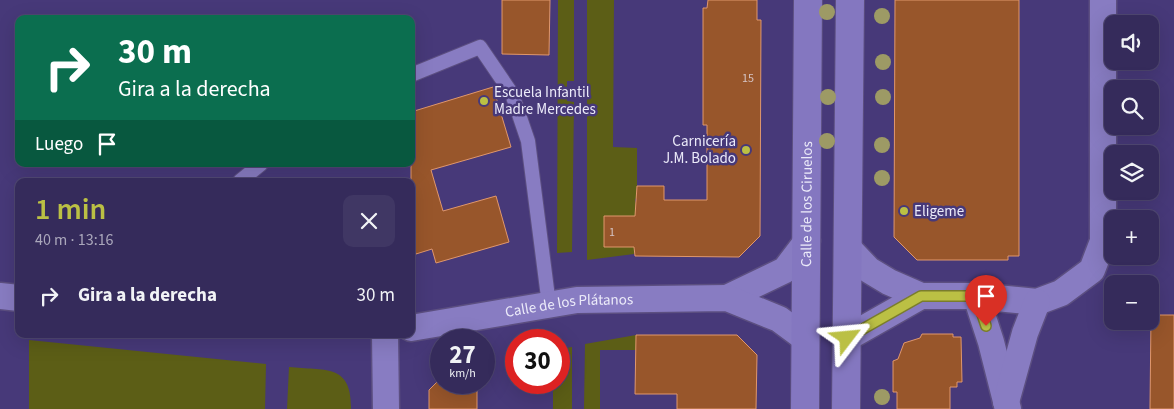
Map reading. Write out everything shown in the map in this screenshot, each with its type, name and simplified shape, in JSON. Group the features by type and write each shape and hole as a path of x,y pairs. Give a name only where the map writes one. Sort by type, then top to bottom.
{"main road":[{"name":"Calle de los Ciruelos","path":"805,409 808,0"},
{"path":"846,409 850,0"}],"street":[{"path":"849,249 869,270 889,282 921,296 976,296 1037,302 1061,293 1088,274 1097,261 1103,241 1103,0"},
{"name":"Calle de los Plátanos","path":"727,298 785,270 807,241"},
{"path":"0,296 15,298"},
{"path":"847,338 921,296"},
{"path":"976,296 991,342 1007,406"},
{"name":"Calle de los Plátanos","path":"415,327 576,300 727,298 779,319 806,339"},
{"path":"1007,406 1025,333 1037,302"},
{"path":"385,338 386,409"}],"lane":[{"path":"415,73 480,47 512,94 528,141 550,305"},
{"path":"244,178 258,167"}],"shaded area":[{"path":"558,0 574,0 574,81 567,81 567,101 574,102 572,252 557,253"},
{"path":"587,0 614,0 613,147 637,148 637,198 635,199 637,210 634,254 587,260"},
{"path":"636,335 636,350 600,350 600,409 584,409 585,344"},
{"path":"29,340 266,364 265,409 29,409"},
{"path":"570,347 572,347 572,409 553,409 553,394 570,394"},
{"path":"289,367 334,372 347,384 351,409 287,409"}],"building":[{"path":"502,0 550,0 549,55 502,54"},
{"path":"708,0 757,0 757,20 761,20 760,236 739,257 635,256 634,247 604,247 604,216 635,216 637,186 664,186 664,200 707,200 707,125 703,125 703,8 707,8"},
{"path":"895,0 1019,0 1019,256 1008,256 1008,260 917,260 894,237"},
{"path":"493,87 511,147 431,170 443,211 496,196 509,242 436,263 432,249 416,254 415,178 411,178 411,167 415,167 415,111"},
{"path":"1159,315 1174,315 1174,409 1150,409 1151,330 1159,330"},
{"path":"922,334 953,334 953,337 961,337 962,382 957,382 957,387 950,387 950,409 897,409 897,392 893,392 893,361 898,359 904,343 920,338"},
{"path":"636,335 737,335 757,355 756,409 677,409 677,394 635,394"},
{"path":"429,390 430,394 477,394 477,409 429,409"}],"place":[{"name":"Escuela Infantil Madre Mercedes","path":"484,101"},
{"name":"Carnicería J.M. Bolado","path":"746,150"},
{"name":"Eligeme","path":"904,211"}],"route":[{"path":"847,338 921,296 976,296 986,326"}]}
